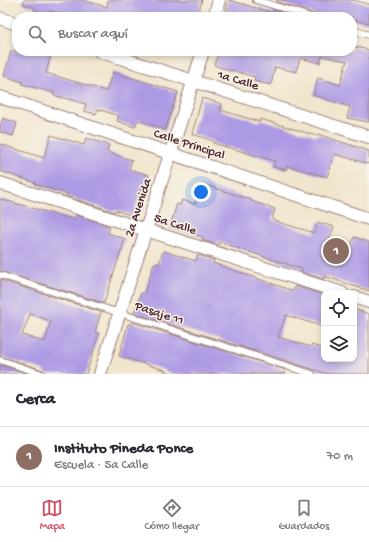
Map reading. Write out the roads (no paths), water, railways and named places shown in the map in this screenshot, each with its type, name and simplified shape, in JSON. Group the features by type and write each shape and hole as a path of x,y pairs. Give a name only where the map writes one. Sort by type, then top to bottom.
{"street":[{"path":"215,12 219,0"},
{"path":"0,18 12,22"},
{"name":"1a Calle","path":"114,56 369,137"},
{"name":"2a Avenida","path":"100,374 202,56"},
{"name":"Calle Principal","path":"0,97 369,219"},
{"name":"5a Calle","path":"0,183 333,290"},
{"path":"357,298 369,302"}],"lane":[{"path":"256,0 295,12"},
{"path":"357,31 369,35"},
{"name":"Pasaje 11","path":"0,275 312,374"},
{"path":"0,360 42,374"}],"place":[{"name":"Instituto Pineda Ponce","path":"336,251"}]}
